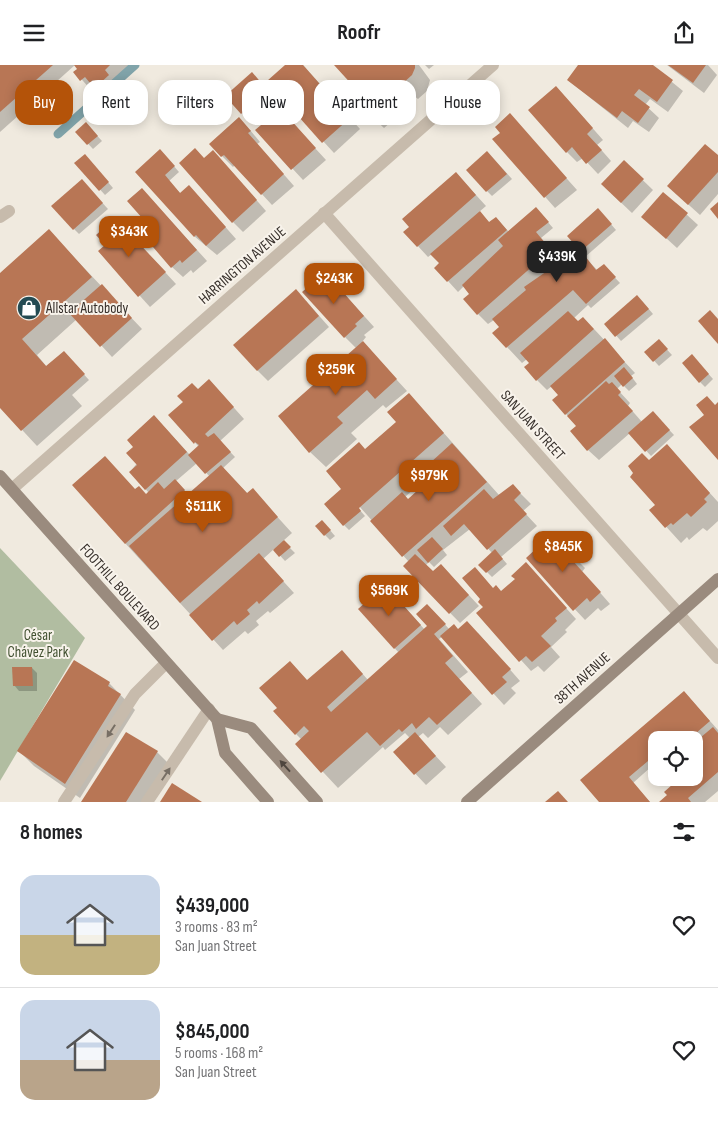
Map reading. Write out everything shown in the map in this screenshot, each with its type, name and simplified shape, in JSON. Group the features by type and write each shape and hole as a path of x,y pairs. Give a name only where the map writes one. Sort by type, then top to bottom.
{"main road":[{"name":"FOOTHILL BOULEVARD","path":"0,476 213,714 225,753 268,802"},
{"name":"38TH AVENUE","path":"467,802 718,579"},
{"path":"213,714 251,728 317,802"}],"street":[{"name":"HARRINGTON AVENUE","path":"12,489 493,65"},
{"name":"SAN JUAN STREET","path":"324,213 718,658"},
{"path":"64,802 138,691 166,663"},
{"path":"147,802 184,746 213,714"}],"green space":[{"name":"César Chávez Park","path":"0,548 85,638 0,781"}],"building":[{"path":"0,65 53,65 36,80 15,80 15,99 0,112"},
{"path":"74,65 110,65 105,70 109,75 104,80 88,80 85,77 80,81 73,72 77,69"},
{"path":"285,65 303,65 316,80 314,80 314,125 342,125 322,143 304,123 304,80 268,80"},
{"path":"334,65 415,65 412,75 406,80 348,80"},
{"path":"578,65 653,65 673,80 657,102 639,89 634,95 650,107 638,123 622,111 617,118 567,80"},
{"path":"668,65 706,65 693,83"},
{"path":"252,72 259,80 243,80"},
{"path":"242,81 241,114 232,104 232,90"},
{"path":"556,86 593,128 587,134 602,150 586,164 572,147 566,153 528,110"},
{"path":"510,113 567,178 544,198 492,139 500,133 495,127 500,125 500,122"},
{"path":"239,117 242,120 242,125 246,125 251,131 248,133 284,174 261,195 224,155 221,157 209,144"},
{"path":"83,125 89,125 98,136 87,145 75,132"},
{"path":"261,125 295,125 316,148 291,170 255,130"},
{"path":"705,144 718,155 718,172 688,205 667,186"},
{"path":"195,148 204,158 213,150 257,200 232,223 179,163"},
{"path":"160,149 175,166 165,175 180,193 189,185 226,227 206,246 196,235 194,237 135,172"},
{"path":"487,151 507,174 486,192 466,170"},
{"path":"85,154 109,182 99,191 74,163"},
{"path":"624,160 644,179 621,203 601,184"},
{"path":"456,172 476,195 417,247 403,232 409,227 402,219"},
{"path":"82,179 103,203 73,230 51,206"},
{"path":"142,188 197,250 182,263 180,260 171,268 135,226 143,219 127,201"},
{"path":"663,192 688,213 666,239 641,217"},
{"path":"718,202 718,219 710,209"},
{"path":"536,207 549,222 536,232 551,250 477,315 463,299 469,294 462,285 503,246 498,240"},
{"path":"598,208 612,224 581,251 596,270 604,264 616,277 586,304 573,290 506,348 492,333 499,327 492,319 526,290 524,287 550,269 548,266 561,254 563,257 576,246 567,236"},
{"path":"480,211 489,222 496,217 507,230 447,282 434,268 439,263 430,254"},
{"path":"115,218 166,272 138,297 98,251 105,245 96,235"},
{"path":"49,229 92,277 22,339 46,366 64,351 85,374 21,431 0,408 0,273"},
{"path":"327,274 364,316 355,324 357,326 344,338 302,292 316,280 318,283"},
{"path":"102,284 132,318 100,347 69,313"},
{"path":"296,289 319,316 257,371 233,345"},
{"path":"637,295 649,309 615,337 604,324"},
{"path":"710,310 718,319 718,344 698,321"},
{"path":"568,311 578,321 583,317 594,329 536,381 524,367 529,363 520,353"},
{"path":"605,338 625,362 565,415 552,400 558,395 550,386"},
{"path":"659,339 668,349 653,362 644,352"},
{"path":"363,341 397,379 375,399 367,390 337,417 343,423 309,453 278,416"},
{"path":"692,354 709,374 699,383 682,363"},
{"path":"624,367 633,378 623,387 614,376"},
{"path":"209,379 234,407 205,434 208,437 214,433 231,452 205,474 188,455 199,445 195,442 194,444 168,415 183,402 177,396 192,383 198,389"},
{"path":"606,381 609,384 612,382 621,392 618,395 633,411 587,451 570,431 576,426 567,416"},
{"path":"409,393 444,433 359,508 361,511 343,526 324,504 341,489 326,471 359,442 365,449 396,422 387,412"},
{"path":"707,396 715,405 718,402 718,460 689,427 704,415 696,405"},
{"path":"653,411 670,430 645,452 628,433"},
{"path":"154,415 187,452 145,490 129,472 137,465 126,453 133,447 127,440"},
{"path":"452,443 487,482 402,557 370,521 402,492 408,499 438,472 430,463"},
{"path":"667,444 710,493 704,499 707,502 691,517 687,513 673,525 671,523 665,528 649,510 655,505 630,477 633,473 628,466 642,453 649,460"},
{"path":"105,456 135,489 139,486 146,494 158,482 164,489 175,479 185,490 125,544 72,485"},
{"path":"221,465 247,493 253,488 278,517 180,603 129,546"},
{"path":"513,484 521,493 514,500 527,514 487,550 464,524 451,536 443,526 484,489 493,499"},
{"path":"322,520 331,530 324,536 315,526"},
{"path":"552,534 568,551 567,556 571,552 575,557 572,560 601,592 590,602 587,598 573,611 526,558"},
{"path":"432,537 443,549 428,563 417,550"},
{"path":"284,540 291,547 279,557 273,550"},
{"path":"495,549 503,559 486,573 478,565"},
{"path":"259,553 284,581 259,604 257,601 247,610 250,614 237,625 234,621 212,641 189,615"},
{"path":"415,554 433,571 441,564 469,595 449,614 403,566"},
{"path":"526,562 567,608 555,618 557,621 541,636 551,646 532,662 526,656 519,662 476,613 483,607 478,602 480,599 462,578 475,567 493,588 496,585 501,591 515,579 511,576"},
{"path":"385,585 421,625 394,649 358,609"},
{"path":"427,604 446,624 434,634 453,656 445,663 472,693 437,725 429,717 416,729 412,723 402,732 399,729 380,746 367,732 321,773 295,744 309,731 304,726 295,735 273,711 277,708 259,688 290,661 307,680 342,650 363,674 327,707 331,712 427,626 416,614"},
{"path":"467,621 511,669 502,677 507,682 492,695 440,636 454,624 458,629"},
{"path":"74,660 110,682 108,686 121,694 65,784 17,751"},
{"path":"12,667 32,667 33,686 13,686"},
{"path":"684,691 710,721 698,731 648,731 648,761 629,777 650,802 599,802 580,780"},
{"path":"713,727 718,733 718,772 703,785 703,735"},
{"path":"126,732 158,751 126,802 81,802"},
{"path":"415,732 436,756 414,775 393,752"},
{"path":"172,783 202,802 160,802"},
{"path":"671,786 702,786 688,798 691,802 659,802 667,795 664,792"},
{"path":"558,791 568,802 545,802"}],"waterway":[{"path":"58,134 135,65"}],"place":[{"name":"Allstar Autobody","path":"29,308"}]}
